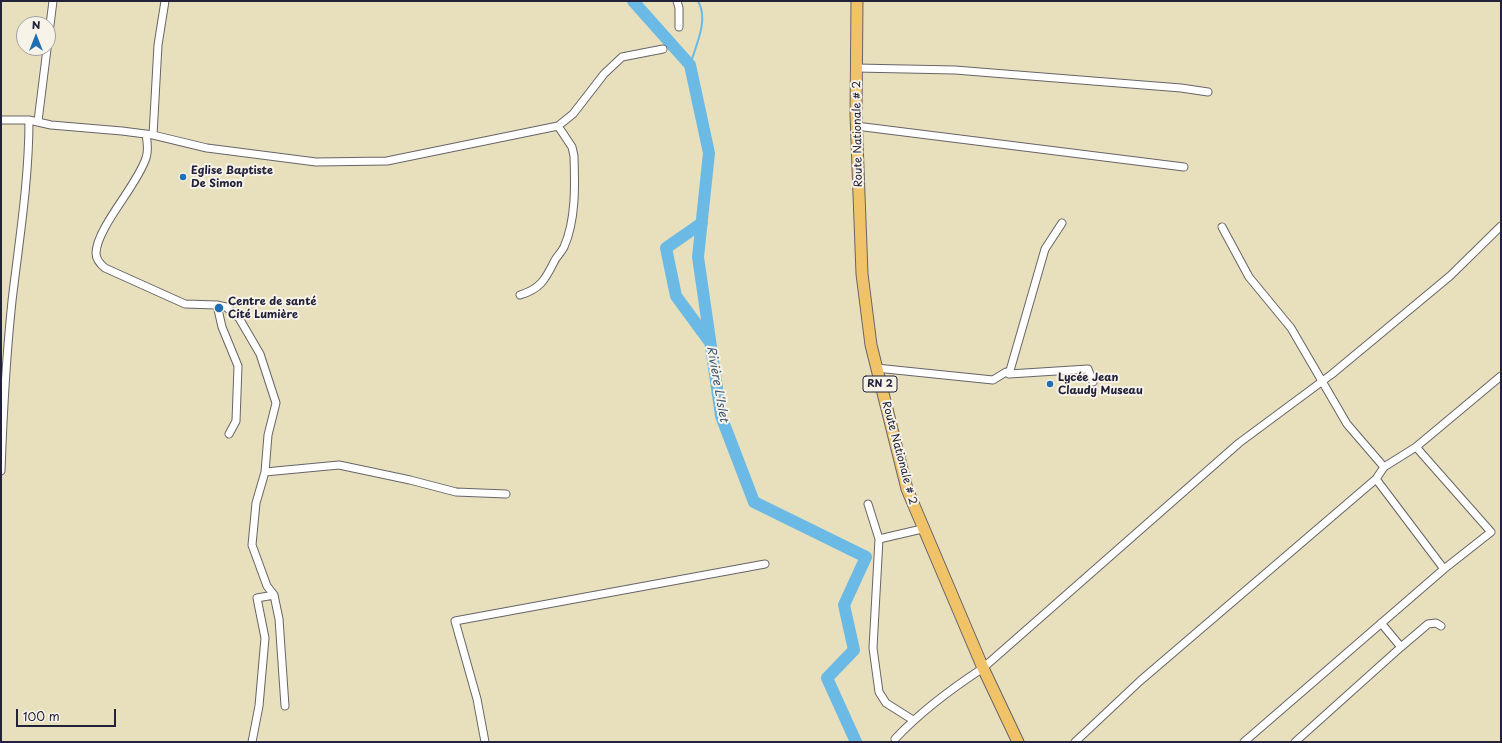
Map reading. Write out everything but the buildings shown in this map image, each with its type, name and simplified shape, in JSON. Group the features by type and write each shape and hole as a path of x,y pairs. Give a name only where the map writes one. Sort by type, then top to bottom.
{"main road":[{"name":"Route Nationale # 2","path":"857,1 856,126 862,274 871,345 907,489 922,529 983,668 1018,742"}],"street":[{"path":"38,121 53,1"},
{"path":"165,1 157,51 146,158 125,197 99,237 96,254 98,262 105,268 185,304 217,305 226,307 239,318 260,354 276,404 268,434 265,472 256,503 252,545 267,586 274,595 281,632 285,706"},
{"path":"677,1 680,8 679,27"},
{"path":"1,120 29,120 51,125 149,135 207,148 316,162 387,161 558,126 573,114 604,74 622,58 664,49"},
{"path":"856,68 955,70 1181,88 1208,92"},
{"path":"1,471 4,384 23,213 29,149 29,120"},
{"path":"520,295 533,291 548,275 554,261 564,248 571,226 574,156 572,147 558,126"},
{"path":"856,126 1184,168"},
{"path":"1009,374 1045,250 1062,223"},
{"path":"895,739 913,720 949,690 983,668 1239,443 1322,381 1450,276 1501,226"},
{"path":"1222,227 1249,277 1291,328 1347,424 1384,467"},
{"path":"217,305 222,327 229,346 236,357 239,376 236,421 230,434"},
{"path":"876,368 993,380 1006,372 1009,374 1088,369 1093,382"},
{"path":"1075,742 1140,681 1376,480 1384,467 1416,446 1501,376"},
{"path":"1244,742 1444,569 1491,532 1416,446"},
{"path":"265,472 340,465 410,480 456,492 506,494"},
{"path":"1376,480 1444,569"},
{"path":"868,504 879,539 873,648 879,692 886,703 913,720"},
{"path":"879,539 922,529"},
{"path":"485,742 477,699 455,621 765,564"},
{"path":"252,742 259,706 265,638 257,598 274,595"},
{"path":"1381,623 1402,647"},
{"path":"1295,742 1428,624 1436,623 1441,626"}],"waterway":[{"name":"Rivière L'Islet","path":"633,1 690,65 709,153 698,257 721,416 754,502 866,557 844,605 854,650 827,678 856,742"},
{"path":"690,65 702,24 701,8 698,1"},
{"path":"702,223 666,248 676,296 709,341"}],"place":[{"name":"Eglise Baptiste De Simon","path":"183,177"},
{"name":"Centre de santé Cité Lumière","path":"219,308"},
{"name":"Lycée Jean Claudy Museau","path":"1050,384"}]}
